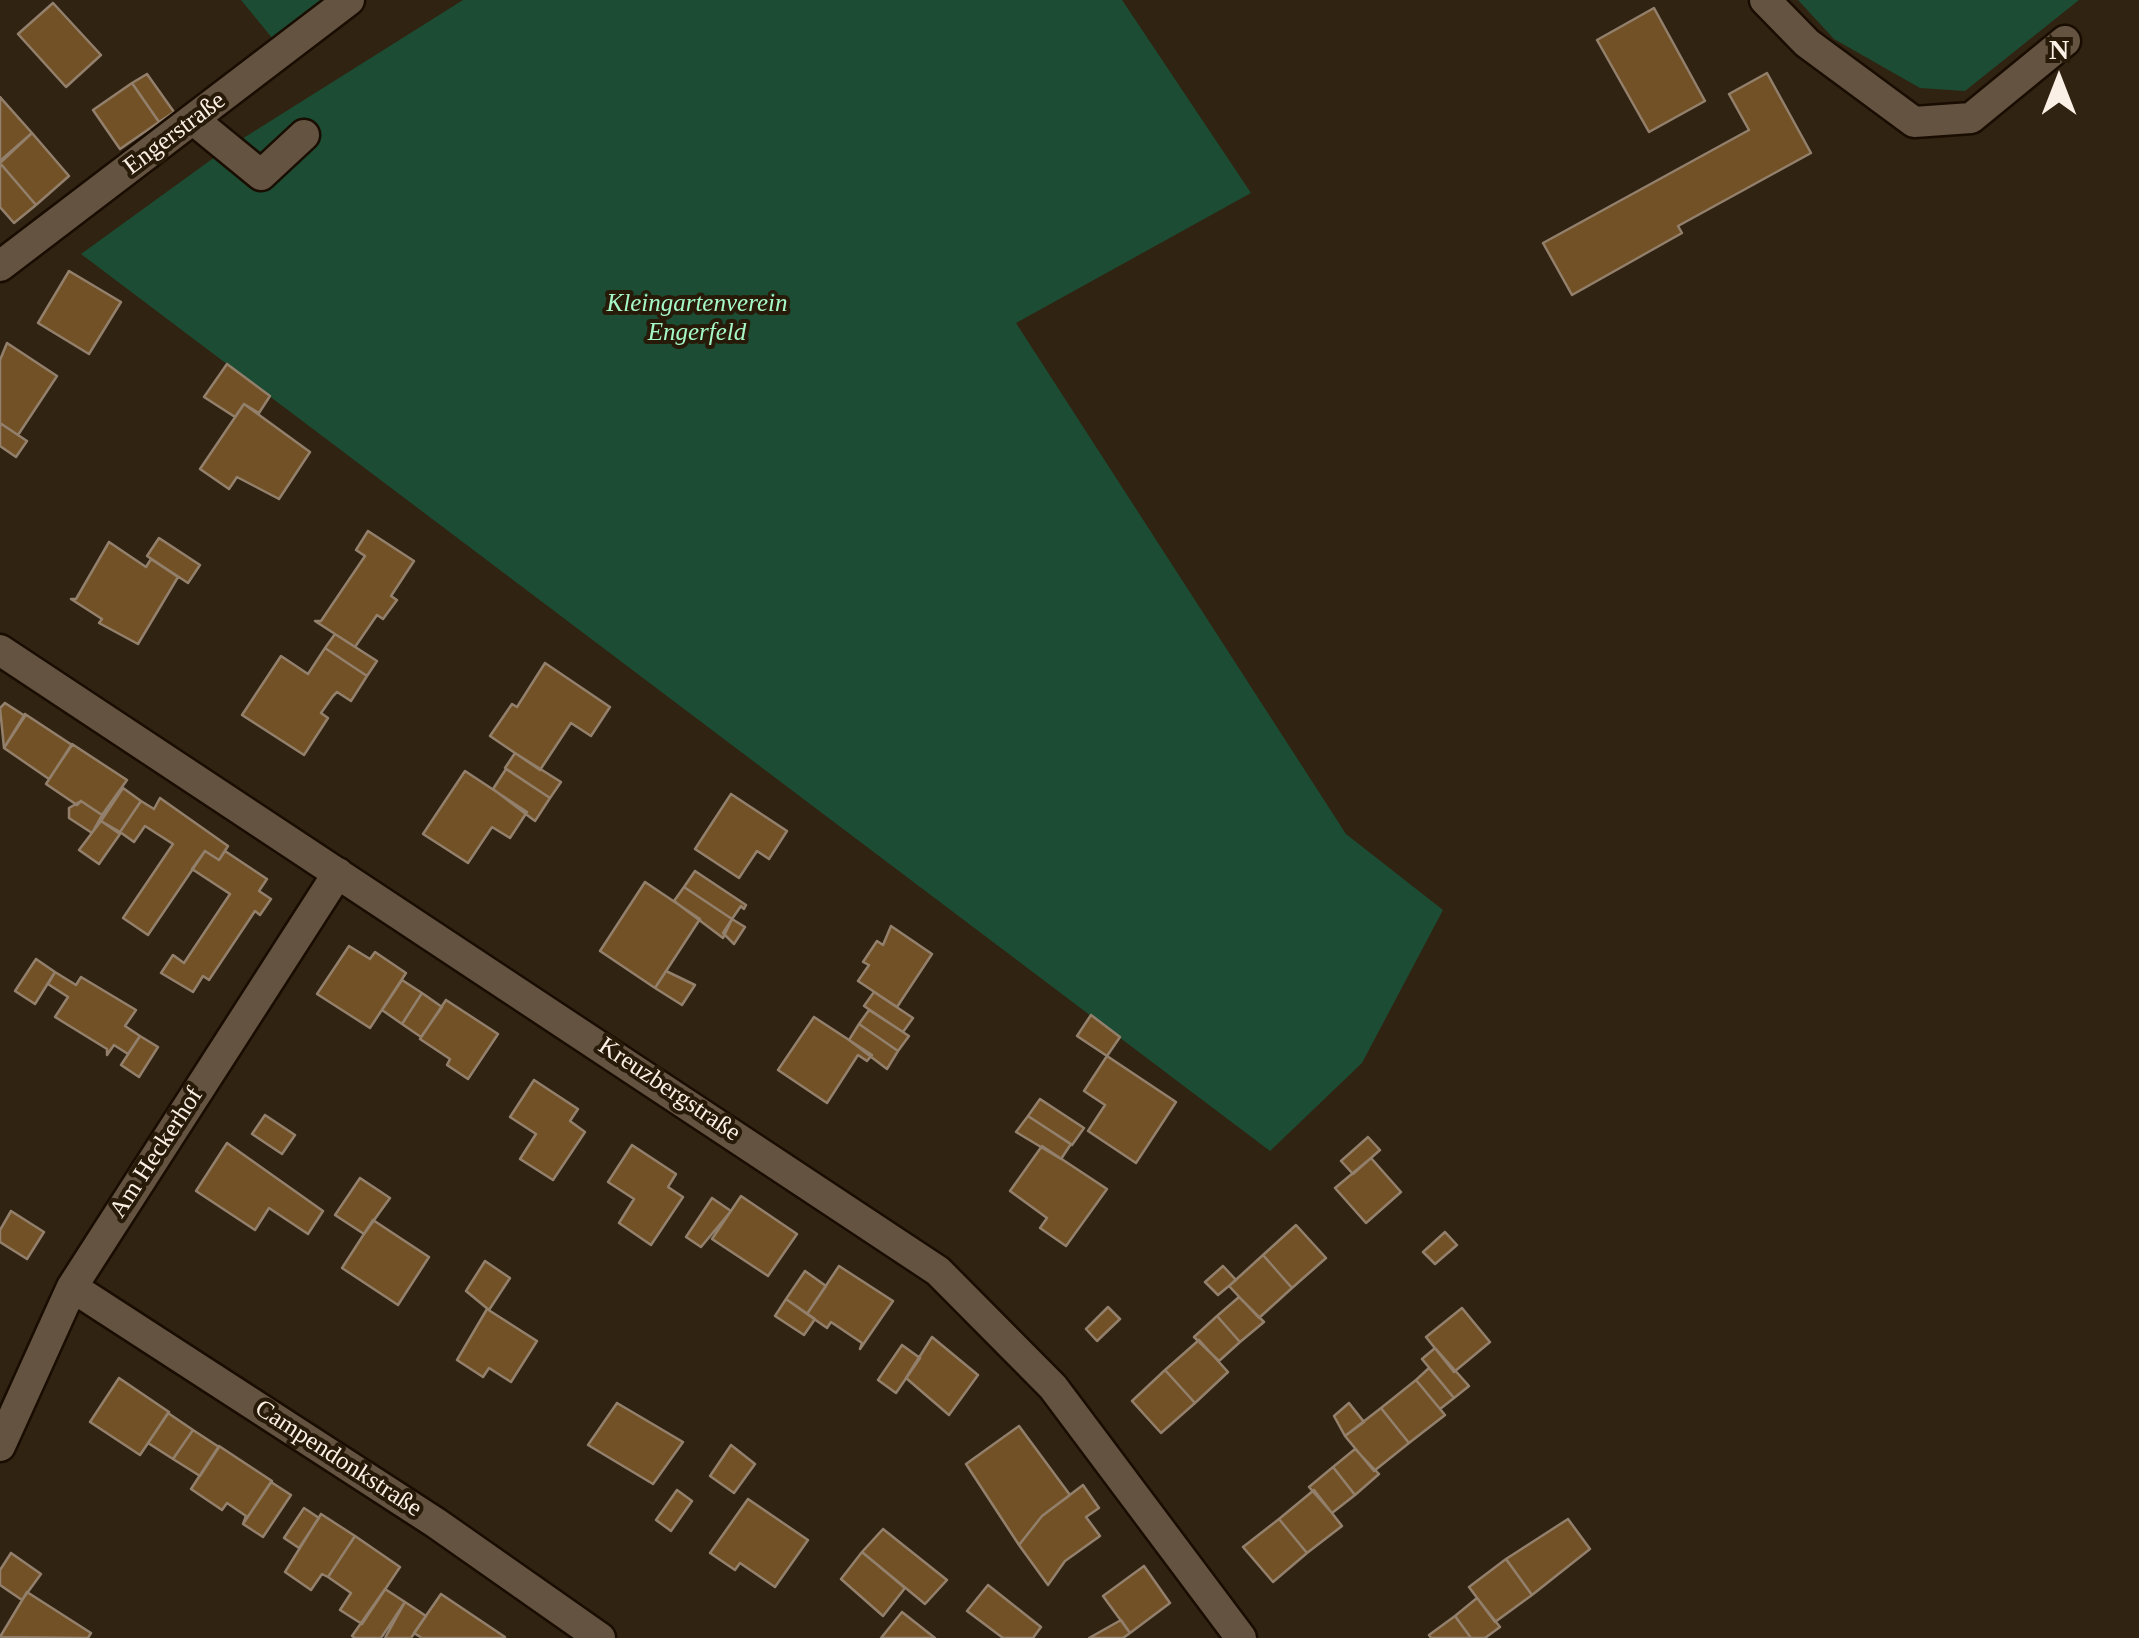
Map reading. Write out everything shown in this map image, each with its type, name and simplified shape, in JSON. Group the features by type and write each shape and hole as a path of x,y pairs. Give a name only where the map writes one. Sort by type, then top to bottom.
{"street":[{"name":"Engerstraße","path":"0,266 348,0"},
{"path":"1765,0 1808,43 1914,122 1971,118 2065,41"},
{"path":"194,121 261,175 304,136"},
{"name":"Kreuzbergstraße","path":"5,663 338,873 938,1271 1053,1388 1240,1638"},
{"name":"Am Heckerhof","path":"0,1446 72,1287 338,873"},
{"name":"Campendonkstraße","path":"72,1287 436,1523 600,1638"}],"green space":[{"path":"241,0 322,0 273,39"},
{"name":"Kleingartenverein Engerfeld","path":"463,0 1122,0 1251,193 1016,323 1346,834 1443,910 1362,1063 1270,1151 81,254 226,149"},
{"path":"1798,0 2079,0 1965,91 1920,88 1834,39"}],"building":[{"path":"53,3 101,55 66,87 18,34"},
{"path":"1654,8 1705,101 1649,132 1597,40"},
{"path":"1767,73 1811,153 1678,226 1682,233 1572,295 1543,243 1749,130 1729,94"},
{"path":"147,74 174,112 159,122 132,83"},
{"path":"132,83 159,122 120,149 93,110"},
{"path":"0,97 32,133 0,161"},
{"path":"32,133 69,176 36,205 0,163"},
{"path":"0,163 36,205 14,223 0,207"},
{"path":"69,271 121,302 89,354 38,323"},
{"path":"7,343 57,376 18,435 0,423 0,360"},
{"path":"227,364 270,396 259,413 244,404 235,417 204,397"},
{"path":"244,404 310,452 279,499 237,477 229,489 200,469"},
{"path":"0,423 27,441 16,457 0,446"},
{"path":"368,531 414,561 391,596 397,600 383,619 377,615 355,647 315,621 321,621 365,556 356,550"},
{"path":"159,538 200,565 188,583 147,556"},
{"path":"109,542 146,567 151,559 178,577 138,644 99,623 102,619 71,599 76,599"},
{"path":"335,634 377,661 367,676 325,648"},
{"path":"325,648 367,676 351,701 337,692 333,696 321,713 328,718 304,755 242,715 281,656 308,674"},
{"path":"545,663 610,707 591,736 571,723 540,770 490,736 512,704 517,707"},
{"path":"5,703 25,716 4,748 0,708"},
{"path":"25,714 72,745 49,779 4,748"},
{"path":"72,744 127,780 102,815 81,801 77,805 46,784"},
{"path":"515,753 561,782 550,798 505,768"},
{"path":"506,769 550,798 535,821 493,789"},
{"path":"465,771 527,812 510,838 492,827 468,863 423,834"},
{"path":"123,788 141,801 120,832 101,821"},
{"path":"731,794 787,831 769,859 757,851 739,878 695,849"},
{"path":"160,798 228,846 219,860 205,851 148,935 123,918 173,844 145,826 134,842 120,832 141,801 154,809"},
{"path":"81,801 102,815 92,833 69,818 69,808"},
{"path":"101,821 120,834 99,864 79,850"},
{"path":"205,851 219,860 225,851 267,879 259,891 271,899 260,915 255,911 209,980 203,976 193,992 161,973 173,955 184,963 230,894 192,869"},
{"path":"695,871 746,905 744,909 741,906 732,919 684,887"},
{"path":"645,882 700,919 655,988 600,951"},
{"path":"684,887 732,919 723,938 674,901"},
{"path":"732,919 745,927 734,944 723,933"},
{"path":"891,926 932,954 897,1007 858,981 869,965 863,962 877,941 883,945"},
{"path":"349,946 370,959 375,952 406,973 370,1028 317,994"},
{"path":"36,959 55,972 35,1004 15,991"},
{"path":"666,971 695,985 682,1005 655,988"},
{"path":"55,972 76,985 81,977 136,1010 125,1026 140,1036 128,1054 114,1045 107,1055 107,1049 55,1017 68,997 48,984"},
{"path":"402,980 422,993 402,1024 382,1010"},
{"path":"874,992 913,1018 903,1032 864,1006"},
{"path":"422,993 442,1007 421,1037 402,1024"},
{"path":"446,1000 498,1034 468,1079 447,1065 450,1059 420,1039"},
{"path":"869,1010 909,1036 898,1051 859,1024"},
{"path":"1091,1015 1120,1037 1107,1056 1077,1036"},
{"path":"814,1017 872,1055 867,1061 858,1055 827,1103 778,1070"},
{"path":"859,1024 898,1051 887,1069 849,1040"},
{"path":"140,1036 158,1047 139,1077 121,1065"},
{"path":"1107,1056 1176,1102 1136,1163 1088,1131 1105,1105 1084,1091"},
{"path":"534,1080 578,1109 570,1121 585,1132 553,1180 520,1159 536,1134 510,1117"},
{"path":"1040,1099 1084,1128 1072,1145 1028,1116"},
{"path":"265,1115 295,1135 282,1154 252,1134"},
{"path":"1028,1116 1071,1144 1061,1159 1016,1132"},
{"path":"1368,1137 1380,1150 1353,1174 1341,1161"},
{"path":"227,1143 323,1211 308,1234 269,1208 255,1230 196,1191"},
{"path":"632,1145 676,1174 668,1187 683,1197 651,1245 619,1223 634,1199 608,1182"},
{"path":"1042,1146 1107,1189 1066,1246 1040,1228 1047,1218 1010,1191"},
{"path":"1371,1158 1401,1192 1366,1223 1335,1188"},
{"path":"360,1178 390,1198 364,1234 335,1215"},
{"path":"741,1196 797,1234 768,1276 712,1239"},
{"path":"712,1198 731,1211 701,1247 686,1237"},
{"path":"11,1211 44,1232 27,1259 0,1242 0,1230"},
{"path":"373,1220 429,1257 398,1305 342,1268"},
{"path":"1296,1225 1326,1258 1292,1288 1263,1255"},
{"path":"1445,1232 1457,1245 1435,1264 1423,1252"},
{"path":"1263,1255 1292,1288 1259,1318 1229,1286"},
{"path":"485,1261 510,1278 489,1310 466,1291"},
{"path":"839,1266 893,1301 860,1349 862,1343 831,1322 827,1328 807,1314"},
{"path":"1223,1266 1236,1280 1218,1295 1205,1282"},
{"path":"805,1271 826,1286 807,1314 786,1299"},
{"path":"1239,1297 1264,1322 1240,1342 1217,1316"},
{"path":"786,1299 815,1319 804,1335 775,1316"},
{"path":"1108,1307 1120,1319 1097,1341 1086,1329"},
{"path":"1462,1308 1490,1342 1454,1372 1426,1337"},
{"path":"487,1309 537,1341 511,1382 489,1368 483,1377 457,1360"},
{"path":"1217,1316 1240,1342 1219,1361 1194,1337"},
{"path":"932,1337 978,1375 949,1415 906,1378"},
{"path":"1199,1340 1228,1372 1195,1403 1165,1370"},
{"path":"902,1345 920,1358 896,1393 878,1380"},
{"path":"1435,1348 1469,1386 1454,1398 1422,1359"},
{"path":"1429,1368 1454,1398 1440,1409 1416,1380"},
{"path":"1165,1370 1195,1403 1161,1433 1132,1401"},
{"path":"119,1378 169,1412 140,1455 90,1422"},
{"path":"1416,1380 1445,1415 1409,1443 1381,1408"},
{"path":"617,1403 683,1442 653,1484 588,1445"},
{"path":"1349,1403 1364,1422 1345,1436 1334,1416"},
{"path":"1381,1408 1409,1443 1374,1471 1345,1436"},
{"path":"168,1413 193,1430 173,1459 148,1443"},
{"path":"1019,1426 1070,1495 1042,1516 1019,1545 966,1464"},
{"path":"193,1430 219,1447 200,1476 173,1459"},
{"path":"731,1445 755,1464 734,1493 710,1476"},
{"path":"219,1446 272,1481 243,1524 246,1516 227,1503 222,1510 191,1489"},
{"path":"1355,1449 1379,1474 1355,1495 1333,1467"},
{"path":"1333,1467 1355,1495 1332,1513 1309,1487"},
{"path":"271,1482 291,1495 263,1537 243,1524"},
{"path":"1083,1485 1099,1508 1086,1517 1100,1536 1065,1561 1048,1585 1019,1545 1042,1516"},
{"path":"677,1490 692,1501 671,1531 656,1520"},
{"path":"1314,1490 1342,1526 1307,1553 1279,1519"},
{"path":"748,1499 808,1540 775,1587 740,1563 735,1570 710,1553"},
{"path":"304,1508 319,1518 299,1548 284,1538"},
{"path":"321,1514 355,1536 328,1577 322,1574 311,1590 285,1572"},
{"path":"1279,1519 1307,1553 1273,1582 1243,1547"},
{"path":"1568,1519 1590,1549 1532,1595 1506,1559"},
{"path":"883,1529 947,1580 925,1604 862,1552"},
{"path":"355,1536 400,1567 362,1624 340,1610 351,1593 328,1577"},
{"path":"862,1552 905,1588 883,1616 841,1579"},
{"path":"11,1553 41,1574 22,1600 0,1585 0,1570"},
{"path":"1506,1559 1532,1595 1495,1622 1469,1587"},
{"path":"1144,1566 1170,1603 1130,1633 1103,1596"},
{"path":"988,1585 1041,1627 1033,1638 1003,1638 967,1611"},
{"path":"385,1589 405,1602 381,1638 355,1638 352,1636"},
{"path":"27,1592 91,1633 88,1638 0,1637"},
{"path":"441,1594 505,1637 422,1638 414,1633"},
{"path":"1477,1598 1500,1627 1485,1638 1471,1638 1455,1616"},
{"path":"405,1602 426,1616 411,1638 385,1638"},
{"path":"902,1612 935,1638 881,1638"},
{"path":"1455,1616 1471,1638 1431,1638 1429,1635"},
{"path":"1121,1620 1130,1633 1123,1638 1089,1638"}]}
